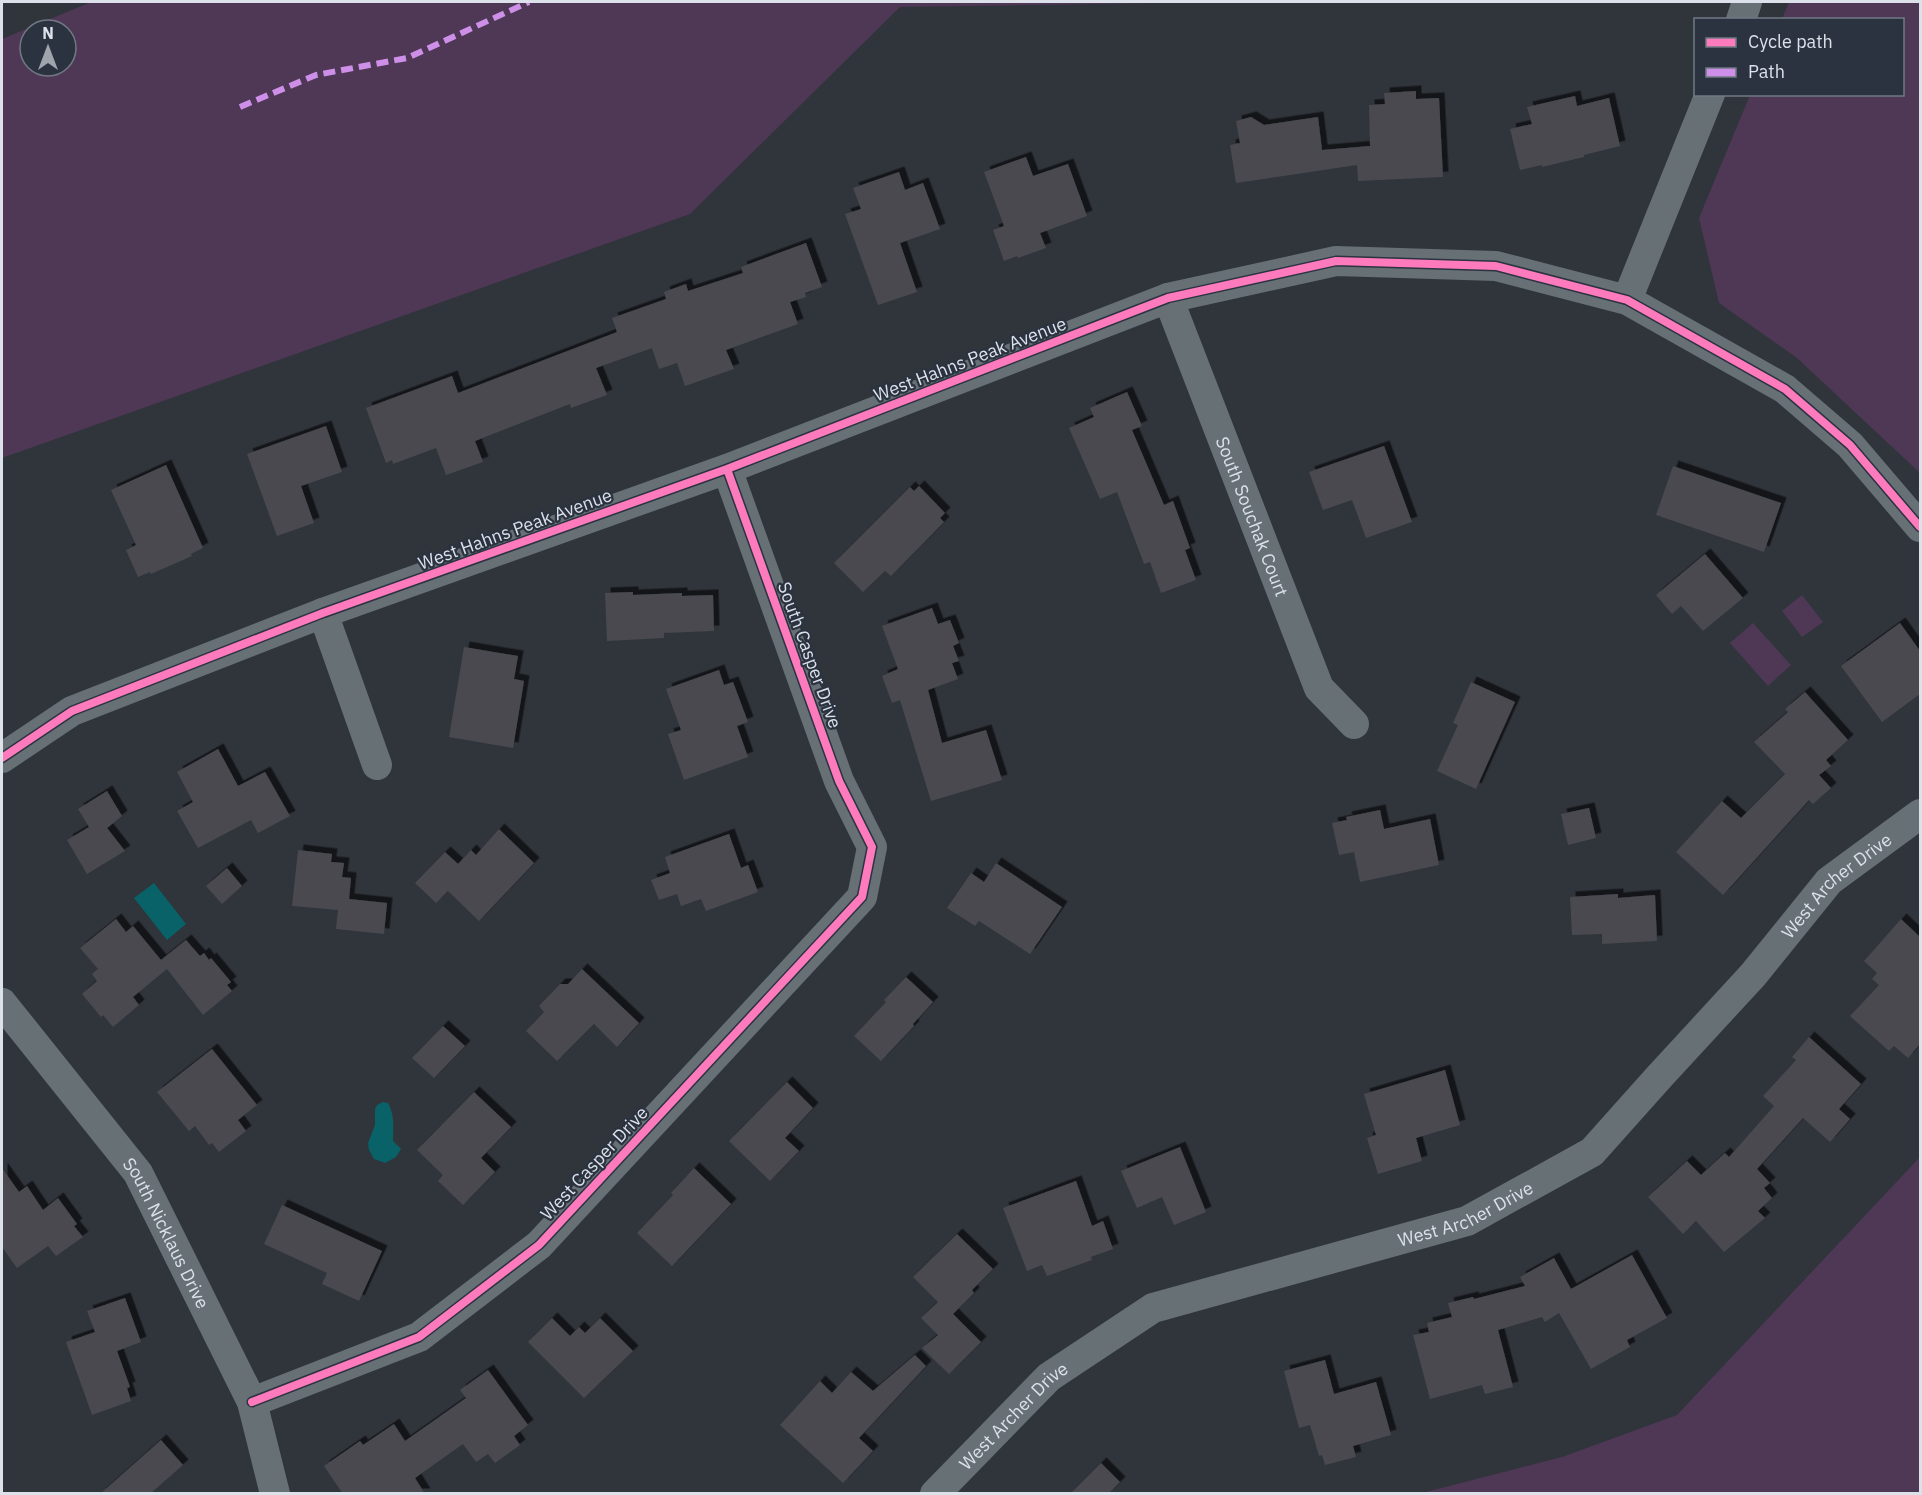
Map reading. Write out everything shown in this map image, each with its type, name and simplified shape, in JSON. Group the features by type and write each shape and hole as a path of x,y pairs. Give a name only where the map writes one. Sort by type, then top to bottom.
{"street":[{"path":"1742,18 1747,2"},
{"path":"1627,300 1709,96"},
{"name":"West Hahns Peak Avenue","path":"2,758 72,711 323,613 727,469 1168,298 1336,261 1496,266 1627,300 1785,389 1850,445 1920,527"},
{"name":"South Souchak Court","path":"1168,298 1319,688 1354,724"},
{"name":"South Casper Drive","path":"727,469 839,781 872,848"},
{"path":"323,613 377,765"},
{"name":"West Archer Drive","path":"934,1494 1049,1377 1153,1308 1467,1221 1592,1152 1753,975 1829,881 1920,814"},
{"name":"West Casper Drive","path":"252,1402 419,1337 539,1245 862,897 872,848"},
{"name":"South Nicklaus Drive","path":"2,1003 138,1173 252,1402 275,1494"}],"shaded area":[{"path":"91,2 1222,2 900,7 690,214 2,458 2,39 18,32 18,78 78,78 78,18 53,18"},
{"path":"1789,2 1920,2 1920,473 1797,358 1719,303 1699,218 1750,96 1904,96 1904,18 1782,18"},
{"path":"1802,595 1823,622 1802,637 1782,611"},
{"path":"1753,623 1791,665 1768,686 1730,643"},
{"path":"1920,1157 1920,1493 1422,1493 1562,1457 1677,1415"}],"water":[{"path":"154,883 186,924 167,940 134,898"},
{"path":"383,1102 388,1103 392,1112 393,1141 401,1149 396,1157 385,1163 374,1159 368,1143 375,1125 375,1109"}],"building":[{"path":"1416,91 1416,99 1439,98 1443,177 1358,181 1357,165 1236,183 1230,145 1240,143 1236,121 1251,117 1264,125 1318,117 1322,150 1370,146 1369,105 1385,104 1384,93"},
{"path":"1575,96 1577,106 1609,98 1620,146 1584,155 1584,157 1520,170 1510,129 1532,124 1527,107"},
{"path":"1026,157 1033,176 1068,164 1087,216 1040,233 1046,248 1004,261 993,230 1004,226 984,172"},
{"path":"899,172 905,190 923,183 940,229 900,243 917,292 878,305 845,214 861,209 853,188"},
{"path":"806,243 822,287 805,293 806,297 790,302 798,324 726,350 734,369 685,386 677,363 659,369 652,348 596,368 607,395 571,408 570,404 475,441 483,462 446,475 436,448 393,464 392,460 386,463 366,408 452,376 458,393 617,332 612,318 666,299 664,292 686,284 688,291 743,273 741,267"},
{"path":"1127,392 1142,426 1132,430 1164,505 1173,501 1190,548 1185,550 1196,580 1161,593 1150,562 1144,564 1117,492 1100,499 1069,428 1094,417 1090,408"},
{"path":"326,426 342,472 301,486 314,523 277,536 247,454"},
{"path":"1384,446 1412,522 1366,538 1352,500 1323,510 1309,472"},
{"path":"166,465 203,548 191,554 192,556 151,574 150,572 138,577 126,550 136,545 111,490"},
{"path":"1673,466 1781,503 1764,552 1656,515"},
{"path":"919,486 945,513 940,518 944,522 891,576 885,571 863,592 834,563 910,487 914,491"},
{"path":"1705,554 1743,598 1703,631 1681,606 1672,614 1656,595"},
{"path":"633,592 633,595 682,593 682,596 713,595 714,631 664,633 664,638 607,641 605,593"},
{"path":"932,608 938,624 950,620 959,643 953,646 959,661 952,663 958,679 928,690 942,743 986,730 1002,780 931,801 900,700 892,703 882,676 898,669 882,626"},
{"path":"1900,623 1920,651 1920,694 1882,722 1841,666"},
{"path":"464,647 518,656 514,679 524,681 513,748 449,737"},
{"path":"719,670 724,685 733,682 748,722 737,726 748,757 684,780 668,734 681,730 666,689"},
{"path":"1471,682 1515,702 1476,789 1437,771 1458,725 1453,723"},
{"path":"1805,692 1848,740 1826,760 1831,766 1819,775 1831,788 1813,804 1809,800 1723,895 1676,852 1722,801 1741,818 1785,774 1754,742 1788,712 1785,709"},
{"path":"218,749 238,786 265,772 290,816 258,833 251,820 198,848 177,811 193,802 177,772"},
{"path":"107,791 122,816 107,828 125,851 87,874 67,840 89,827 78,809"},
{"path":"1589,808 1596,838 1568,845 1561,814"},
{"path":"1380,810 1384,829 1430,819 1439,865 1360,882 1354,852 1339,855 1332,823 1347,820 1346,817"},
{"path":"499,829 534,863 479,921 448,891 436,903 415,883 445,852 458,864 471,850 476,855"},
{"path":"729,834 741,868 748,865 758,892 706,911 701,899 681,906 677,894 659,900 651,880 670,873 665,857"},
{"path":"298,850 332,854 331,862 344,863 342,877 351,878 349,899 387,903 384,934 336,929 338,910 292,906"},
{"path":"996,863 1062,907 1030,954 979,921 975,926 947,908 971,873 984,882"},
{"path":"227,868 242,886 222,904 206,886"},
{"path":"1618,894 1618,898 1655,895 1657,941 1602,944 1602,934 1572,935 1570,897"},
{"path":"116,919 126,932 133,926 161,960 186,940 200,956 204,953 209,960 211,958 231,982 227,985 232,991 203,1015 167,969 133,997 139,1005 113,1027 103,1015 101,1017 82,994 97,981 92,974 98,969 80,948"},
{"path":"1901,919 1920,937 1920,1044 1908,1058 1894,1046 1889,1051 1850,1016 1879,985 1872,979 1877,973 1864,961"},
{"path":"582,969 639,1023 617,1047 594,1024 557,1061 526,1031 544,1012 539,1006 560,984 568,984"},
{"path":"906,977 933,1002 881,1061 854,1036"},
{"path":"443,1026 465,1046 434,1078 412,1058"},
{"path":"1809,1037 1861,1084 1839,1109 1850,1119 1830,1142 1803,1118 1757,1169 1770,1183 1764,1188 1772,1198 1758,1211 1765,1218 1724,1252 1696,1221 1683,1234 1648,1197 1687,1161 1701,1175 1725,1153 1729,1157 1774,1106 1763,1096 1796,1060 1792,1057"},
{"path":"212,1049 257,1105 238,1120 246,1131 219,1152 212,1143 209,1145 195,1126 189,1131 157,1092"},
{"path":"1445,1070 1460,1125 1416,1138 1422,1161 1378,1174 1367,1138 1376,1135 1364,1094"},
{"path":"787,1082 813,1108 785,1138 799,1151 770,1181 729,1141"},
{"path":"474,1092 511,1127 481,1158 495,1172 463,1205 438,1181 443,1175 417,1150"},
{"path":"1180,1147 1206,1212 1174,1225 1162,1197 1137,1208 1121,1171"},
{"path":"2,1168 19,1192 27,1186 43,1210 58,1198 77,1224 74,1226 83,1237 56,1256 48,1246 17,1268 2,1247"},
{"path":"694,1168 731,1204 672,1266 637,1233 673,1195 671,1193"},
{"path":"1076,1181 1092,1226 1103,1221 1113,1249 1091,1257 1092,1260 1047,1276 1042,1265 1027,1271 1003,1208"},
{"path":"282,1205 382,1251 359,1301 322,1284 327,1273 264,1244"},
{"path":"957,1234 993,1269 953,1314 981,1342 949,1374 922,1348 938,1335 921,1318 938,1302 913,1277"},
{"path":"1632,1255 1667,1318 1627,1340 1630,1347 1591,1369 1559,1313 1545,1322 1542,1317 1498,1330 1513,1387 1485,1394 1482,1385 1430,1399 1413,1335 1429,1332 1427,1323 1452,1317 1448,1303 1525,1286 1520,1277 1554,1258 1571,1289"},
{"path":"125,1298 141,1342 117,1351 130,1387 127,1388 131,1401 92,1415 66,1342 95,1332 87,1311"},
{"path":"552,1318 570,1336 579,1327 585,1333 600,1318 633,1351 584,1398 528,1342"},
{"path":"915,1355 926,1366 859,1438 873,1451 843,1483 780,1425 820,1381 832,1393 851,1372 873,1391"},
{"path":"1325,1360 1334,1394 1376,1382 1391,1435 1353,1446 1356,1457 1325,1465 1322,1455 1319,1456 1310,1425 1299,1428 1284,1371"},
{"path":"488,1370 528,1425 514,1436 520,1445 495,1463 488,1454 476,1462 463,1444 415,1478 425,1494 343,1494 324,1466 360,1441 363,1445 394,1424 405,1441 466,1398 460,1390"},
{"path":"161,1440 183,1465 150,1494 100,1494"},
{"path":"1101,1463 1120,1482 1108,1494 1070,1494"}],"marked path":[{"path":"240,107 316,75 407,58 529,2"}],"cycle path":[{"path":"2,758 72,711 323,613 727,469 1168,298 1336,261 1496,266 1627,300 1785,389 1850,445 1920,527"},
{"path":"252,1402 419,1337 539,1245 862,897 872,847 839,781 727,469"}]}
